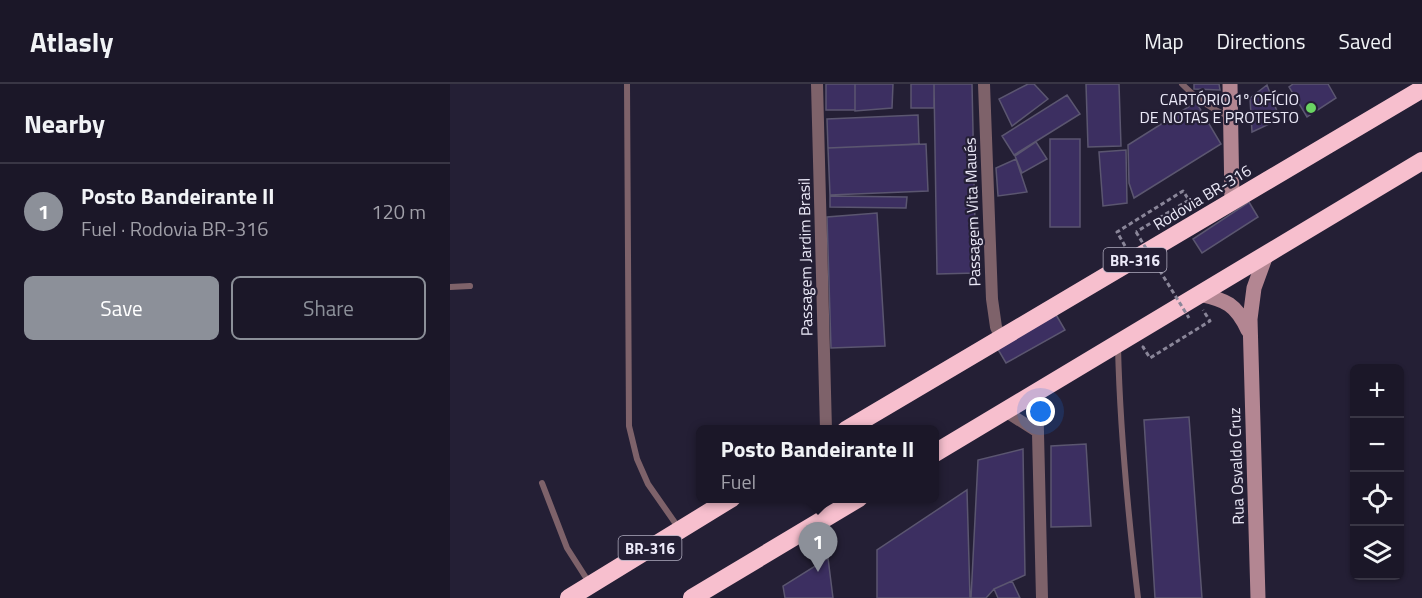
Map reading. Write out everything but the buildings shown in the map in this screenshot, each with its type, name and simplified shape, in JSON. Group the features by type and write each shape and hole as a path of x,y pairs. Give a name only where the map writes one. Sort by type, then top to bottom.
{"highway":[{"name":"Rodovia BR-316","path":"853,425 1422,88"},
{"path":"939,451 1422,161"},
{"name":"BR-316","path":"569,598 724,503"},
{"path":"696,597 851,503"}],"street":[{"name":"Passagem Jardim Brasil","path":"817,84 826,425"},
{"name":"Passagem Vita Maués","path":"984,84 992,299 996,327 1001,338"},
{"path":"1230,84 1232,201"},
{"name":"Rua Osvaldo Cruz","path":"1258,598 1249,332 1254,288 1266,255"},
{"name":"Rua Osvaldo Cruz","path":"1197,295 1214,297 1233,306 1249,332"},
{"path":"1036,392 1042,598"},
{"path":"1005,411 1038,432"}],"lane":[{"path":"627,84 629,426 637,459 648,484 680,530"},
{"path":"1182,84 1193,96 1212,109 1231,117"},
{"path":"450,288 470,286"},
{"path":"1118,343 1119,398 1126,492 1138,598"},
{"path":"542,483 567,548 590,585"}],"path":[{"path":"1134,260 1117,232 1183,191 1189,200 1136,232 1189,318 1182,323"},
{"path":"1151,342 1143,347 1150,358 1210,321 1197,295"}],"place":[{"name":"CARTÓRIO 1º OFÍCIO DE NOTAS E PROTESTO","path":"1311,108"},
{"name":"Posto Bandeirante II","path":"818,572"}]}
